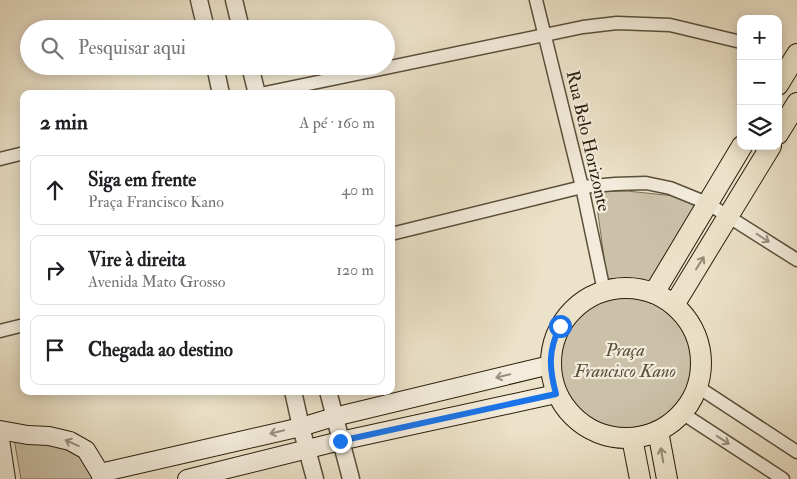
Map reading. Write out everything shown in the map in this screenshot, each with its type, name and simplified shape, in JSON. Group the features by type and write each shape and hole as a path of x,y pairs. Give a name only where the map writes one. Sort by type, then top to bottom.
{"main road":[{"path":"782,78 791,62"},
{"path":"782,127 797,103"},
{"path":"654,293 740,150"},
{"path":"674,304 769,150"},
{"path":"618,288 636,288 654,293 674,304 694,330 702,359 698,387 682,413 658,431 632,438 614,437 597,432 581,424 568,411 556,394 550,365 554,338 567,315 588,297 618,288"},
{"path":"0,430 28,435 49,436 70,441 86,450 101,476 550,365"},
{"path":"187,479 340,441 556,394"},
{"path":"658,431 666,479"},
{"path":"632,438 640,479"},
{"path":"0,439 6,479"}],"street":[{"path":"199,0 204,20"},
{"path":"234,0 239,20"},
{"name":"Rua Belo Horizonte","path":"536,0 582,188 604,291"},
{"path":"395,66 583,27 617,22 670,25 737,41"},
{"path":"217,75 220,90"},
{"path":"253,75 257,90"},
{"path":"278,90 351,75"},
{"path":"0,158 20,153"},
{"path":"395,233 582,188 615,184 646,184 670,188 707,204 797,260"},
{"path":"0,331 20,327"},
{"path":"698,387 797,452"},
{"path":"294,395 315,479"},
{"path":"329,395 350,479"},
{"path":"682,413 783,479"}],"green space":[{"path":"627,191 675,196 696,206 655,282 629,278 607,279 595,192"},
{"name":"Praça Francisco Kano","path":"625,294 651,299 662,305 672,314 681,324 687,335 692,361 687,387 681,398 672,408 662,417 651,423 625,428 599,423 588,417 578,408 569,398 563,387 558,361 563,335 569,324 578,314 588,305 599,299"},
{"path":"38,438 83,454 95,479 21,479 14,439"}],"route":[{"path":"340,441 556,394 550,365 554,338 560,326"}]}
